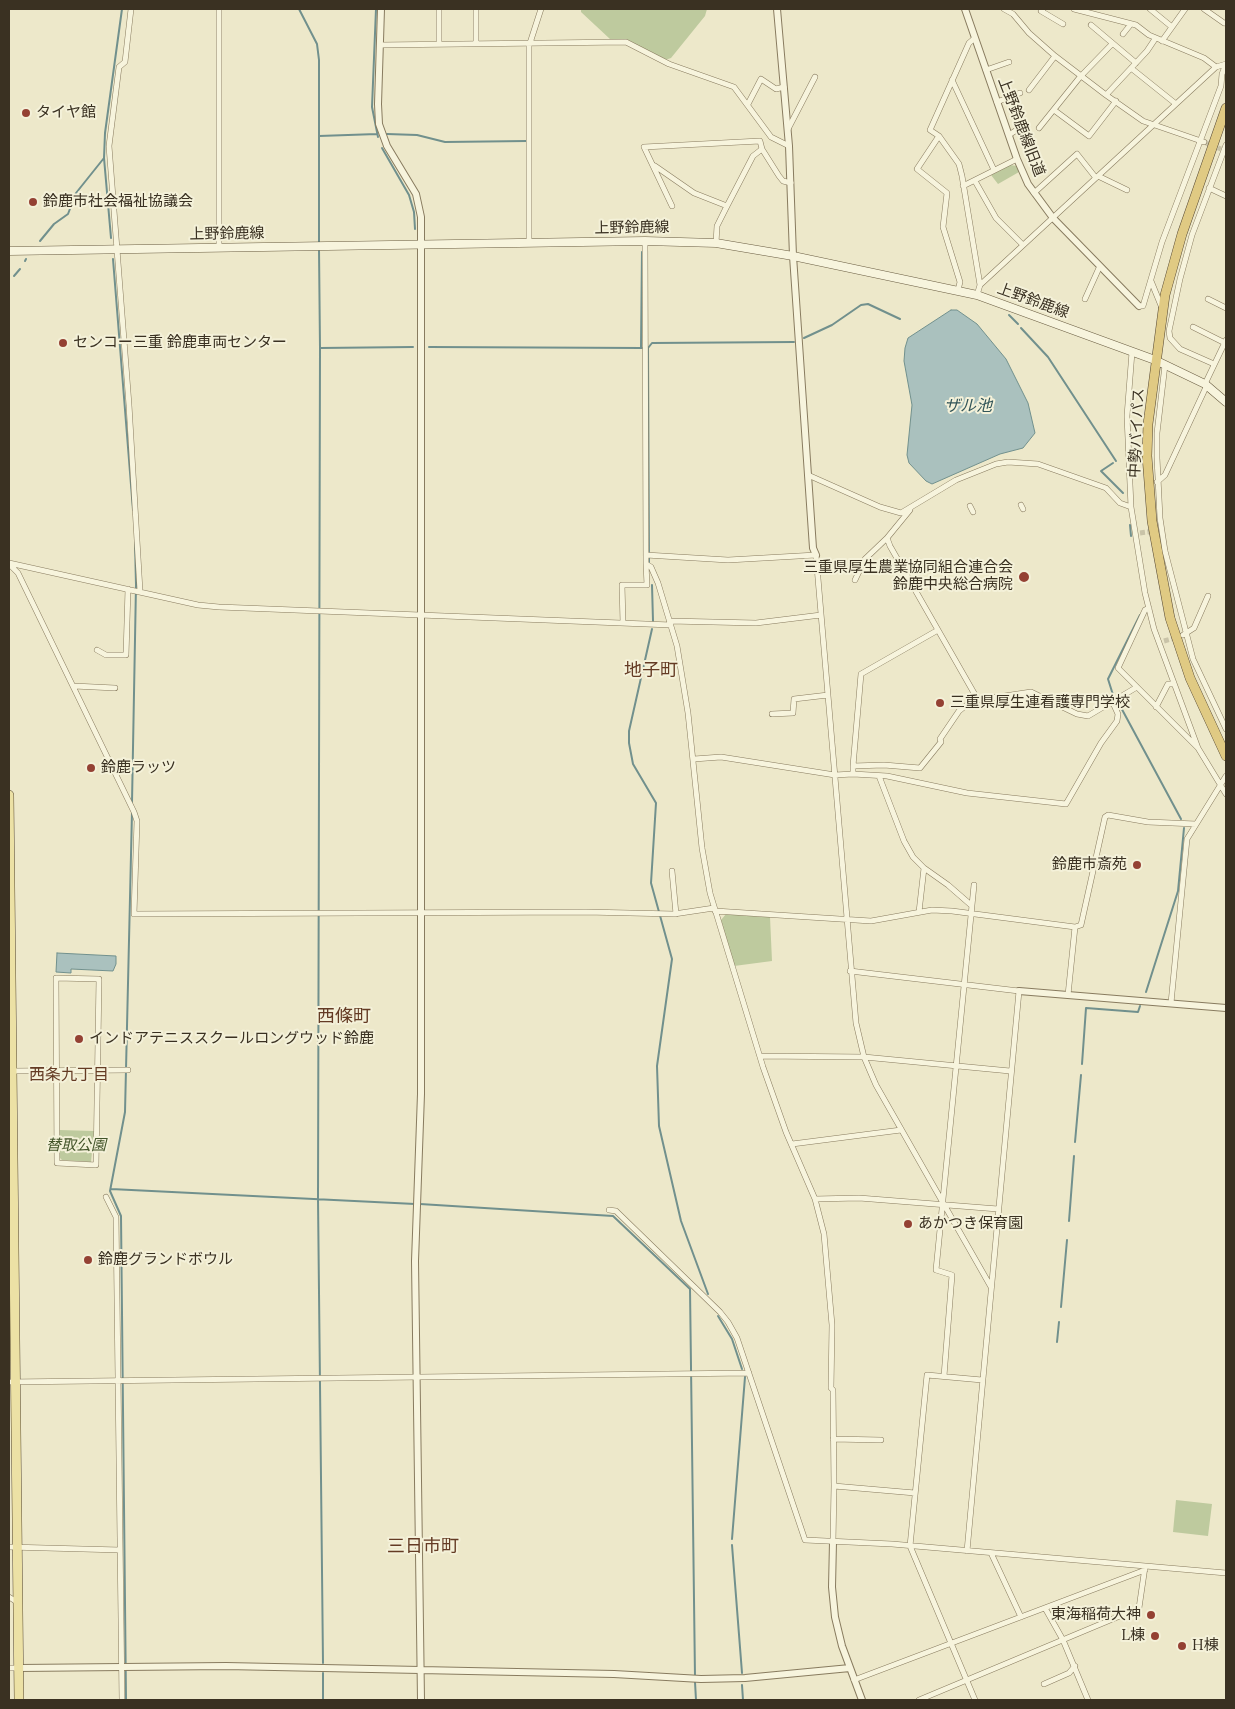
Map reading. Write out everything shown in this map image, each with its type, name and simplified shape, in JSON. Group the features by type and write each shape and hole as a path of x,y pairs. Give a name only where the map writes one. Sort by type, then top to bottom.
{"highway":[{"name":"中勢バイパス","path":"1226,108 1182,234 1163,310 1155,360 1148,441 1151,513 1163,588 1190,678 1226,756"}],"main road":[{"name":"上野鈴鹿線","path":"9,251 645,241 716,243 793,256 977,295 1165,364 1206,385 1226,402"},
{"path":"9,795 13,1547 18,1603 19,1700"}],"street":[{"path":"131,9 124,62 119,67 109,146 129,405 139,591"},
{"path":"219,9 219,248"},
{"path":"381,9 378,109 380,124 387,146 416,194 421,217 420,1094 416,1207 416,1378 421,1700"},
{"path":"439,9 439,44"},
{"path":"476,9 476,44"},
{"path":"529,243 530,43 541,9"},
{"path":"777,9 790,146 793,256 813,548 816,555 853,1009 864,1057 873,1080 991,1287"},
{"name":"上野鈴鹿線旧道","path":"965,9 1017,159 1034,193 1053,218 1099,268 1139,306"},
{"path":"1004,9 1013,14 1029,33 1080,77 1143,121 1201,142"},
{"path":"1043,9 1041,12 1063,24"},
{"path":"1074,9 1136,25 1155,39 1204,58 1216,67"},
{"path":"1150,9 1172,27"},
{"path":"1162,41 1185,9"},
{"path":"1204,9 1224,23"},
{"path":"1123,34 1131,24"},
{"path":"1091,25 1136,63"},
{"path":"975,38 969,43 930,125 930,130 939,136 959,164 980,285 977,295"},
{"path":"1106,96 1155,39"},
{"path":"380,45 626,42 669,64 734,87 770,137 790,146"},
{"path":"1039,128 1080,77 1112,44"},
{"path":"1029,90 1055,56"},
{"path":"986,70 1009,62"},
{"path":"980,285 1216,67 1226,64"},
{"path":"1139,306 1143,306 1162,242 1201,142 1221,86 1222,74 1226,64"},
{"path":"1132,68 1176,104"},
{"path":"788,129 815,78"},
{"path":"748,104 761,79 776,89 784,87"},
{"path":"952,80 994,170"},
{"path":"997,102 1020,93"},
{"path":"1054,110 1089,136 1116,101"},
{"path":"1009,134 1021,127"},
{"path":"939,136 917,169 947,193 943,227 960,282 958,290"},
{"path":"672,206 644,147 760,141 762,149 779,176 783,181 791,183"},
{"path":"1214,364 1180,349 1170,338 1169,331 1180,279 1224,148"},
{"path":"716,243 717,226 753,156 762,149"},
{"path":"1034,193 1077,154 1097,177 1126,190"},
{"path":"963,186 1017,159"},
{"path":"654,166 694,193 727,206"},
{"path":"974,181 996,218 1022,246"},
{"path":"1209,188 1226,196"},
{"path":"623,623 622,585 647,585 645,241"},
{"path":"1085,298 1099,268"},
{"path":"1151,280 1163,310"},
{"path":"1208,299 1226,308"},
{"path":"1157,482 1165,475 1226,341 1193,328"},
{"path":"1132,352 1127,416 1131,507 1138,533 1149,608 1173,684 1198,748 1226,794"},
{"path":"1165,364 1157,433 1157,482 1160,530 1182,635 1226,729"},
{"path":"1130,470 1148,441"},
{"path":"808,475 894,513 901,513 956,480 996,464 1018,461 1038,464 1100,485 1120,502 1131,507"},
{"path":"855,580 866,558 887,538 912,507"},
{"path":"887,538 977,697 982,700 1021,692 1031,692 1082,716 1092,714 1113,703 1137,687"},
{"path":"646,555 728,560 816,555"},
{"path":"9,564 219,607 623,623 756,623 821,616"},
{"path":"9,564 18,573 134,811 137,821 134,914 420,912 676,914 715,910 871,921 932,910 970,913 1075,927 1081,925 1105,817 1108,815 1148,822 1196,824"},
{"path":"646,564 651,567 658,583 678,656 694,759 704,863 715,910 775,1103 815,1199 824,1234 832,1325 830,1388 833,1390 834,1439 833,1600 842,1646 862,1700"},
{"path":"98,650 106,655 126,655 130,589"},
{"path":"1182,635 1194,628 1208,596"},
{"path":"1149,608 1146,610 1118,668 1198,748"},
{"path":"853,774 852,766 861,674 938,630"},
{"path":"1156,707 1168,684 1173,684"},
{"path":"74,686 115,688"},
{"path":"772,714 793,713 794,698 828,695"},
{"path":"852,766 923,766 959,711 977,697"},
{"path":"694,759 721,757 835,775 879,776 967,793 1066,804 1101,743 1118,721 1118,714 1113,703"},
{"path":"879,776 904,840 913,857 924,868 948,884 971,905"},
{"path":"1171,1003 1187,839 1226,776"},
{"path":"919,912 924,868"},
{"path":"672,872 676,914"},
{"path":"944,1376 952,1276 936,1270 974,885"},
{"path":"1068,995 1075,927"},
{"path":"850,971 1018,991 1226,1008"},
{"path":"56,978 99,979 96,1164 57,1163 56,1071 56,978"},
{"path":"966,1551 1018,991"},
{"path":"760,1056 864,1057 1010,1071"},
{"path":"10,1071 128,1070"},
{"path":"792,1144 901,1130"},
{"path":"106,1196 116,1217 122,1380 120,1550 125,1667 122,1700"},
{"path":"815,1199 859,1198 998,1209"},
{"path":"609,1210 616,1211 720,1312 737,1338 805,1540 910,1546 1145,1568 1226,1573"},
{"path":"12,1381 749,1373"},
{"path":"976,1700 910,1546 927,1375 982,1380"},
{"path":"834,1439 882,1440"},
{"path":"834,1486 915,1493"},
{"path":"13,1547 120,1550"},
{"path":"991,1553 1021,1617"},
{"path":"854,1680 1046,1608 1145,1568"},
{"path":"919,1700 1139,1608 1145,1568"},
{"path":"9,1597 18,1603"},
{"path":"1046,1608 1075,1666 1088,1700"},
{"path":"1044,1684 1069,1673 1075,1666"},
{"path":"9,1668 125,1667 420,1670 614,1674 700,1679 745,1678 850,1668"}],"green space":[{"path":"581,9 707,9 705,16 671,58 665,60 626,39 610,39 581,12"},
{"path":"1010,165 1017,166 1019,172 998,184 991,175"},
{"path":"726,914 770,917 772,961 734,966 721,920"},
{"name":"替取公園","path":"59,1130 94,1131 91,1162 62,1160 60,1158"},
{"path":"1176,1500 1212,1504 1208,1536 1173,1532"}],"water":[{"name":"ザル池","path":"951,310 957,310 977,324 1006,359 1028,403 1035,433 1023,448 1000,454 932,484 926,481 909,463 907,455 912,405 904,361 905,348 908,338"},
{"path":"57,953 116,956 116,964 113,971 71,969 71,973 56,972"}],"waterway":[{"path":"111,238 104,158 105,133 122,9"},
{"path":"299,9 317,44 319,60 319,244"},
{"path":"376,9 372,107 378,137"},
{"path":"319,136 377,134"},
{"path":"387,134 417,135 445,142 527,141"},
{"path":"382,148 409,195 414,212 415,229"},
{"path":"40,241 54,224 68,214 76,193 104,158"},
{"path":"319,249 320,348 413,347"},
{"path":"641,347 642,252"},
{"path":"113,259 133,510"},
{"path":"14,276 20,269"},
{"path":"804,338 832,325 861,305 868,304 900,319"},
{"path":"1009,315 1018,324"},
{"path":"1021,328 1048,357 1116,461"},
{"path":"648,348 652,343 794,342"},
{"path":"429,347 642,348"},
{"path":"320,348 318,1199 323,1663"},
{"path":"648,348 649,562"},
{"path":"1113,463 1101,471 1123,493"},
{"path":"1130,525 1131,536"},
{"path":"132,802 135,542"},
{"path":"652,585 653,621"},
{"path":"1114,698 1108,679 1140,615"},
{"path":"652,629 629,731 629,743 633,764 656,803 651,883 672,959 657,1066 659,1126 681,1221 708,1294"},
{"path":"1118,702 1181,819"},
{"path":"126,1700 121,1216 110,1191 125,1112 132,812"},
{"path":"1146,992 1178,891 1184,828"},
{"path":"1082,1064 1086,1008 1138,1012 1140,1006"},
{"path":"1075,1142 1081,1075"},
{"path":"1069,1221 1074,1156"},
{"path":"111,1189 415,1204"},
{"path":"420,1204 613,1216 690,1289 695,1677"},
{"path":"1061,1307 1067,1240"},
{"path":"718,1316 732,1339 742,1369"},
{"path":"1057,1342 1059,1322"},
{"path":"732,1539 745,1377"},
{"path":"732,1545 742,1673"},
{"path":"323,1673 323,1700"},
{"path":"695,1682 696,1700"},
{"path":"742,1685 743,1700"}],"tunnel":[{"path":"1204,142 1221,149"},
{"path":"1140,533 1155,531"},
{"path":"1164,641 1178,637"}],"place":[{"name":"タイヤ館","path":"26,113"},
{"name":"鈴鹿市社会福祉協議会","path":"33,202"},
{"name":"センコー三重 鈴鹿車両センター","path":"63,343"},
{"name":"三重県厚生農業協同組合連合会 鈴鹿中央総合病院","path":"1024,577"},
{"name":"三重県厚生連看護専門学校","path":"940,703"},
{"name":"鈴鹿ラッツ","path":"91,768"},
{"name":"鈴鹿市斎苑","path":"1137,865"},
{"name":"インドアテニススクールロングウッド鈴鹿","path":"79,1039"},
{"name":"あかつき保育園","path":"908,1224"},
{"name":"鈴鹿グランドボウル","path":"88,1260"},
{"name":"東海稲荷大神","path":"1151,1615"},
{"name":"L棟","path":"1155,1636"},
{"name":"H棟","path":"1182,1646"}],"district":[{"name":"地子町","path":"651,671"},
{"name":"西條町","path":"344,1017"},
{"name":"西条九丁目","path":"69,1075"},
{"name":"三日市町","path":"423,1547"}]}
